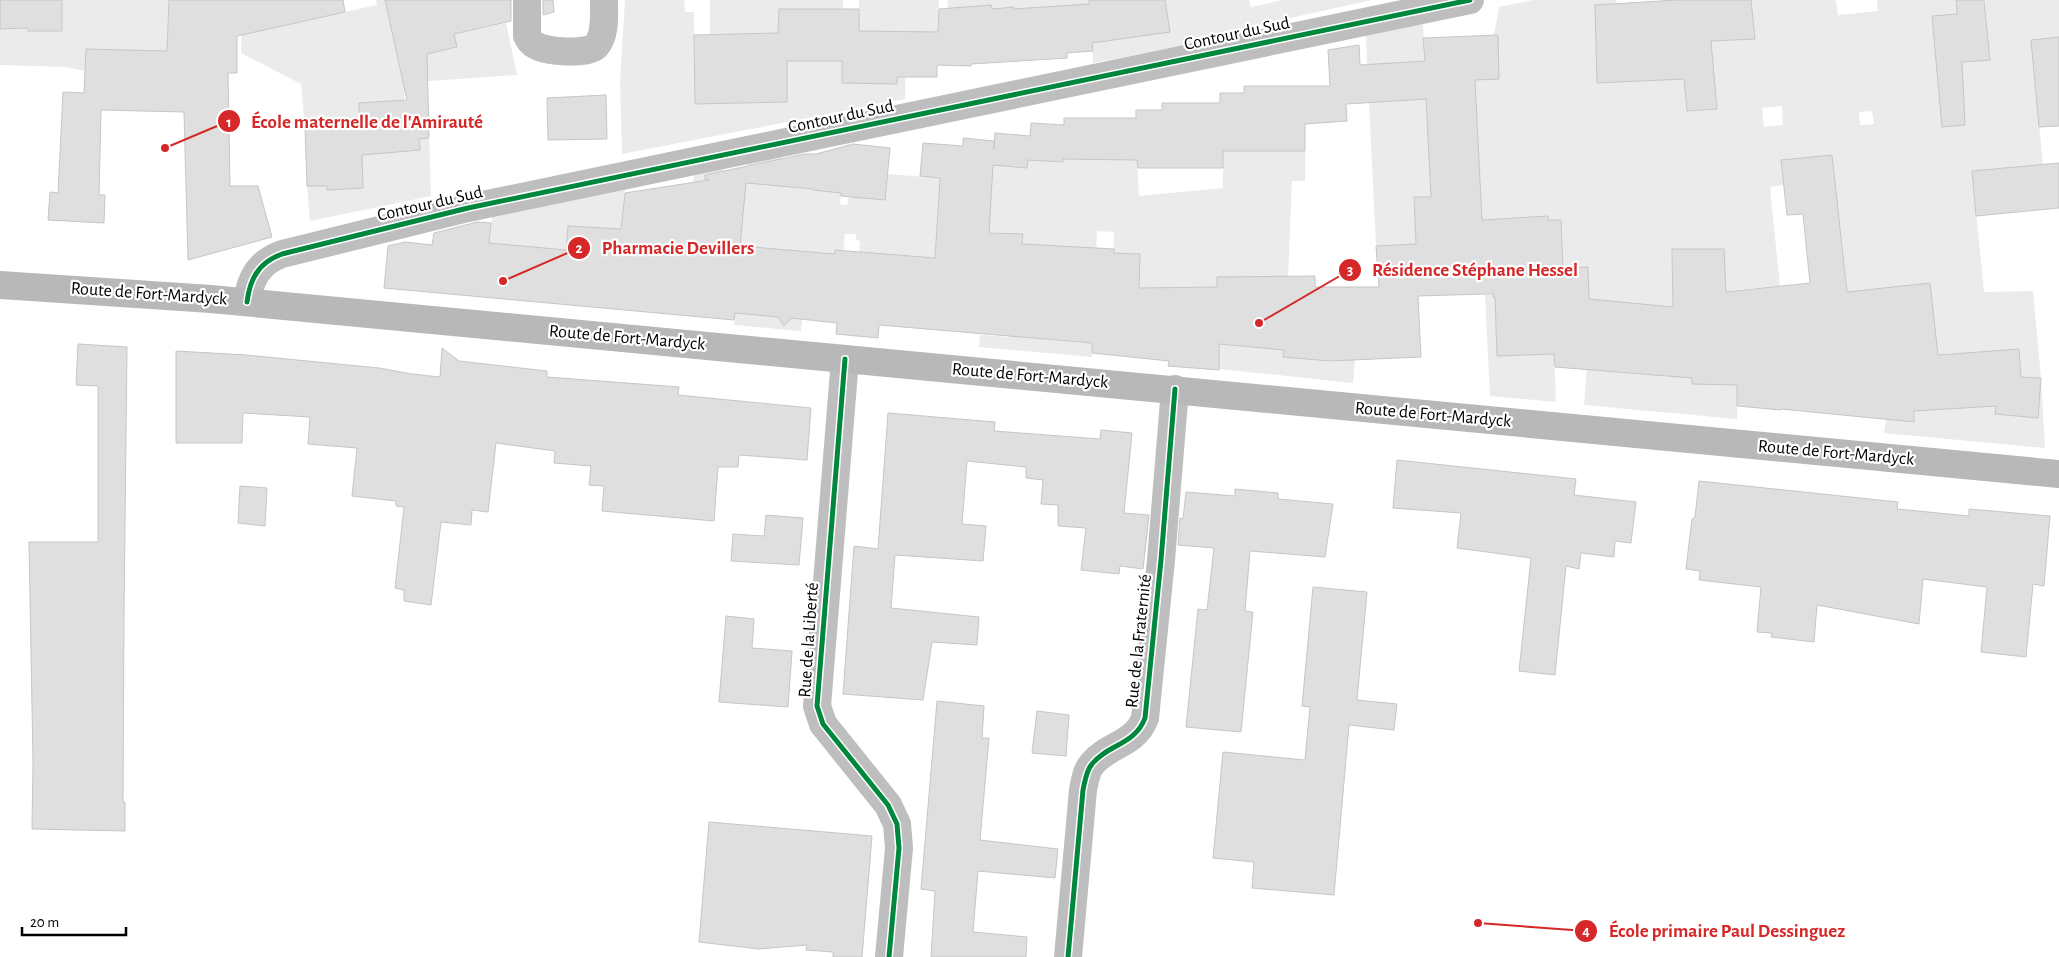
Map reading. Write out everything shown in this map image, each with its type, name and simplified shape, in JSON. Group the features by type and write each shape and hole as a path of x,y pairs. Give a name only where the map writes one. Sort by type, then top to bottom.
{"main road":[{"name":"Route de Fort-Mardyck","path":"0,284 247,302 2059,474"}],"street":[{"path":"527,0 527,30 530,41 542,48 576,52 594,48 600,40 603,30 604,0"},
{"name":"Contour du Sud","path":"247,302 251,282 256,271 272,258 468,208 1470,0"},
{"name":"Rue de la Liberté","path":"845,360 817,706 823,724 888,805 896,824 899,848 889,957"},
{"name":"Rue de la Fraternité","path":"1068,957 1083,790 1087,772 1091,764 1103,754 1137,733 1145,718 1161,560 1175,389"}],"shaded area":[{"path":"62,0 169,0 167,72 123,50 86,49 85,71 65,67 0,65 0,29 28,28 29,31 58,31"},
{"path":"243,0 273,28 377,5 376,0 399,0 421,55 456,48 454,34 506,23 517,75 428,81 404,93 405,104 428,103 431,196 310,221 307,186 327,186 327,190 363,188 362,146 420,149 418,111 361,139 341,125 305,127 301,84 241,53"},
{"path":"625,0 684,0 685,12 694,12 695,104 786,102 787,61 802,60 801,9 779,9 777,49 735,50 735,34 710,34 710,0 843,0 843,17 859,18 859,0 939,0 938,32 906,32 905,99 622,154 620,80"},
{"path":"948,0 1089,0 1090,21 1014,14 1013,7 999,8 947,19"},
{"path":"1165,0 1249,0 1251,7 1283,0 1372,0 1231,31 1231,38 1093,63 1092,43"},
{"path":"1533,0 1616,0 1616,6 1595,7 1598,83 1645,81 1667,60 1666,0 1677,0 1687,111 1717,109 1707,0 1836,0 1838,15 1878,11 1877,0 1956,0 1957,14 1932,17 1938,79 1963,76 1962,62 1980,31 1987,30 1985,0 2059,0 2059,59 2033,62 2043,165 1972,171 1984,292 2033,291 2045,448 1884,433 1886,419 1914,421 1917,382 1848,303 1833,167 1798,158 1781,160 1784,185 1770,187 1780,286 1734,290 1736,310 1693,334 1692,384 1737,385 1737,419 1584,405 1590,323 1588,268 1551,269 1496,315 1497,356 1553,323 1556,402 1490,396 1485,295 1513,296 1485,283 1475,80 1499,79 1494,35 1499,7","holes":["1782,106 1783,125 1764,127 1762,108","1872,111 1874,124 1860,125 1859,112","1686,249 1688,287 1672,288 1672,250","1673,329 1674,377 1590,369","1988,352 1947,409 1943,354"]},
{"path":"1423,23 1431,197 1414,197 1414,208 1431,215 1415,216 1416,244 1394,287 1392,245 1376,246 1369,103 1389,101 1387,64 1367,65 1366,35"},
{"path":"1063,147 1096,148 1096,160 1137,160 1139,196 1223,188 1223,151 1305,151 1305,181 1292,181 1288,277 1217,277 1217,287 1139,288 1140,254 1124,253 1123,271 1113,270 1114,232 1097,231 1092,357 979,347 980,335 1009,337 1015,274 985,271 986,256 997,256 998,233 972,231 968,289 953,288 958,209 938,208 935,258 910,256 909,270 879,269 880,259 859,257 860,241 856,240 856,234 845,234 843,254 748,247 742,314 778,317 781,321 788,321 791,318 802,319 801,331 734,325 738,279 699,275 702,241 689,240 687,259 663,256 664,234 667,233 671,186 693,182 694,174 723,168 721,195 744,197 747,163 782,156 780,186 848,193 841,194 840,204 847,205 849,196 885,200 887,174 991,182 993,165 1027,168 1028,160 1062,162","holes":["1008,234 1023,234 1021,269 1009,267 1010,253 1007,252","1049,246 1060,247 1058,270 1077,272 1077,256 1089,257 1090,300 1086,343 1021,337 1026,271 1047,272"]},
{"path":"625,189 618,254 586,227 568,226 566,250 489,243 492,216"},
{"path":"1219,344 1284,350 1283,357 1334,362 1335,355 1355,357 1353,383 1219,369"}],"building":[{"path":"0,0 62,0 62,31 28,31 28,28 0,29"},
{"path":"169,0 343,0 345,12 237,36 237,73 228,73 230,186 258,186 272,237 188,260 184,112 101,110 99,195 105,195 104,223 48,220 50,192 58,193 63,92 84,93 86,49 167,51"},
{"path":"385,0 511,0 511,21 454,34 457,47 427,54 429,138 419,139 420,150 362,155 363,188 327,190 327,186 307,186 305,127 359,124 359,103 407,100"},
{"path":"543,0 553,0 554,12 543,15"},
{"path":"1089,0 1165,0 1170,32 1092,43 1093,51 1067,53 1067,58 971,64 971,66 937,65 937,77 897,77 897,84 842,83 842,61 787,61 787,102 695,104 694,35 778,33 779,9 859,9 859,31 938,32 939,9 991,5 992,9 1014,7 1014,9 1089,4"},
{"path":"1677,0 1751,0 1755,39 1711,41 1717,109 1687,111 1684,79 1597,83 1595,5"},
{"path":"1956,0 1984,0 1990,60 1962,62 1965,125 1942,127 1932,16 1957,14"},
{"path":"1498,35 1499,79 1475,80 1482,220 1548,216 1548,220 1561,220 1563,268 1588,267 1589,299 1673,307 1672,249 1724,249 1726,292 1810,283 1803,214 1787,215 1781,160 1832,155 1847,292 1930,283 1938,355 2019,349 2021,377 2041,378 2038,418 1995,414 1996,406 1914,411 1914,422 1737,406 1737,385 1692,384 1692,378 1555,367 1554,354 1497,356 1495,297 1493,297 1493,294 1418,296 1421,357 1329,361 1283,357 1284,350 1219,344 1219,370 1168,366 1169,361 1092,353 1092,343 879,325 878,338 836,334 837,323 791,318 784,326 778,317 735,313 734,320 384,288 388,246 405,242 432,245 434,233 477,222 491,223 489,243 566,250 568,226 621,229 625,193 709,180 705,179 705,175 804,154 816,154 853,144 890,148 885,200 841,196 841,193 813,189 746,183 740,246 835,254 835,250 935,258 940,178 920,176 923,143 963,146 963,138 994,141 994,149 995,133 1030,136 1031,123 1064,125 1064,118 1136,118 1136,110 1162,110 1162,103 1220,103 1220,93 1244,93 1244,86 1330,86 1328,50 1359,45 1360,65 1425,61 1423,38","holes":["1426,99 1431,197 1414,197 1416,244 1376,246 1379,287 1315,287 1315,276 1217,277 1217,287 1139,288 1140,254 1114,253 1114,249 1022,244 1023,234 989,233 993,165 1027,168 1028,160 1063,162 1063,159 1137,160 1138,168 1223,168 1223,151 1305,151 1305,124 1347,121 1346,104"]},
{"path":"2059,37 2059,126 2039,127 2031,40"},
{"path":"606,95 607,139 548,140 547,98"},
{"path":"2059,163 2059,208 1976,216 1972,171"},
{"path":"78,344 127,347 123,802 125,802 125,831 32,829 33,761 29,542 98,542 98,386 76,385"},
{"path":"442,348 459,361 547,371 547,377 679,387 678,395 811,408 807,460 739,455 738,467 718,467 714,521 602,511 604,486 589,485 591,466 554,463 555,451 496,443 488,512 472,510 471,525 441,522 431,605 404,601 404,590 395,588 404,507 396,506 396,501 352,496 357,448 308,444 310,417 243,413 242,443 176,443 176,351 246,355 379,368 440,377"},
{"path":"888,413 995,422 994,431 1100,439 1101,430 1132,433 1124,513 1149,515 1143,569 1120,566 1119,574 1081,570 1086,528 1058,526 1058,505 1041,504 1043,480 1026,478 1026,467 967,461 962,524 986,526 983,561 895,555 891,608 979,617 977,645 932,642 923,700 843,694 854,546 878,549"},
{"path":"1397,460 1576,479 1574,495 1636,502 1631,543 1615,541 1614,557 1581,553 1579,569 1566,566 1555,675 1519,671 1531,558 1457,548 1461,513 1393,508"},
{"path":"1699,481 1898,502 1897,509 1969,516 1969,509 2050,516 2044,586 2033,584 2026,657 1981,652 1987,587 1923,579 1919,624 1817,605 1814,642 1771,637 1772,633 1757,632 1761,587 1699,580 1700,571 1686,569"},
{"path":"240,486 267,488 265,526 238,523"},
{"path":"1235,489 1278,493 1278,499 1333,504 1325,557 1250,551 1245,611 1253,612 1241,732 1186,727 1198,609 1207,610 1214,548 1178,545 1180,518 1183,519 1186,492 1235,496"},
{"path":"766,515 803,518 799,565 731,561 733,534 764,536"},
{"path":"1313,587 1367,592 1357,700 1397,704 1394,730 1349,725 1334,895 1252,888 1254,862 1213,858 1223,752 1305,760 1310,707 1302,706"},
{"path":"726,616 754,619 752,648 792,651 788,707 719,702"},
{"path":"937,701 984,706 982,738 989,738 980,840 1058,849 1055,878 978,871 973,932 1027,937 1026,957 931,957 935,891 921,889"},
{"path":"1037,711 1069,715 1066,756 1032,753"},
{"path":"709,822 872,836 862,957 833,957 833,952 806,950 807,945 759,949 699,942"}],"cycle path":[{"path":"247,302 250,286 261,267 282,254 468,208 1470,0"},
{"path":"845,359 817,706 823,724 888,805 897,824 899,848 889,957"},
{"path":"1068,957 1083,790 1087,773 1098,757 1135,734 1145,718 1161,560 1175,389"}],"place":[{"name":"École maternelle de l'Amirauté","path":"165,148"},
{"name":"Pharmacie Devillers","path":"503,281"},
{"name":"Résidence Stéphane Hessel","path":"1259,323"},
{"name":"École primaire Paul Dessinguez","path":"1478,923"}]}
